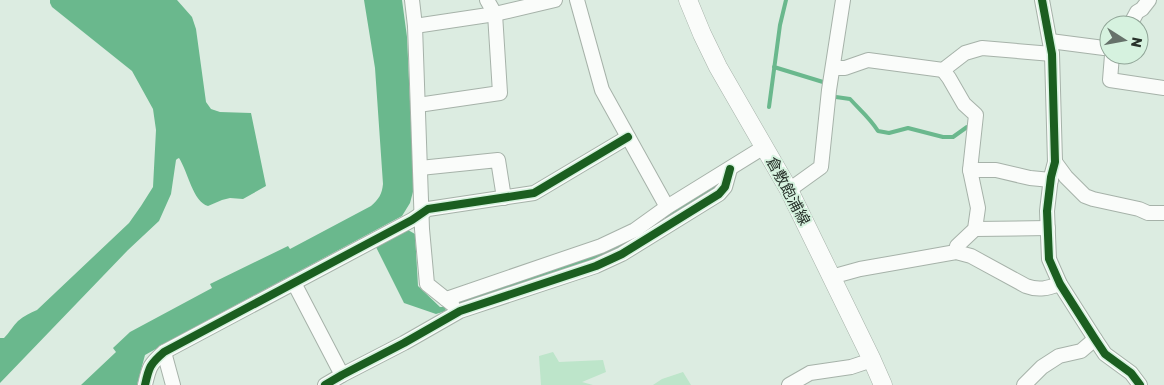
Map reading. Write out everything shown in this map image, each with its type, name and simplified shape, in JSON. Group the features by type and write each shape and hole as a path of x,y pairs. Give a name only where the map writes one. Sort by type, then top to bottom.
{"main road":[{"name":"倉敷飽浦線","path":"688,0 718,67 789,190 883,385"}],"street":[{"path":"412,0 415,26 422,229 427,284 453,305"},
{"path":"418,105 500,93 495,14 487,0"},
{"path":"415,26 495,14 555,0"},
{"path":"577,0 602,90 667,207"},
{"path":"789,190 821,167 843,0"},
{"path":"1042,0 1051,48 1055,162 1048,211 1050,259 1060,284 1094,339 1106,354 1131,373 1140,385"},
{"path":"1135,15 1149,0"},
{"path":"833,68 845,68 868,60 943,70 965,53 982,48 1099,48"},
{"path":"1111,65 1110,80 1164,88"},
{"path":"943,70 964,104 976,115 970,170 978,208 975,229 957,246 956,252"},
{"path":"145,385 148,369 164,352 412,220 422,212 428,209 534,193 628,137"},
{"path":"325,385 404,343 453,305 600,246 634,230 667,207 764,147"},
{"path":"420,168 498,160 504,198"},
{"path":"1055,162 1066,177 1085,196 1093,200 1148,212 1164,213"},
{"path":"453,305 596,266 622,254 719,194 725,187 730,169"},
{"path":"970,170 996,170 1030,178 1051,180"},
{"path":"975,229 1048,228"},
{"path":"831,277 860,269 956,252 971,256 1034,289 1041,290 1060,284"},
{"path":"294,284 342,375"},
{"path":"1024,385 1042,367 1059,356 1081,350 1094,339"},
{"path":"164,352 173,385"},
{"path":"789,385 810,373 851,367 872,360"}],"shaded area":[{"path":"50,0 177,0 192,17 196,29 206,102 211,109 220,112 251,113 266,186 243,199 230,198 208,206 198,199 179,158 177,159 171,194 159,221 128,250 0,383 0,338 4,338 20,319 37,310 129,223 153,187 156,130 153,109 132,71 52,7"},
{"path":"364,0 402,0 407,37 414,188 410,203 402,216 145,355 137,385 81,385 116,352 113,348 130,332 212,288 210,284 288,246 290,249 371,206 378,199 383,184 375,68"},
{"path":"408,230 415,234 418,286 440,307 445,307 446,311 436,314 404,303 376,247"},
{"path":"553,352 559,362 603,360 606,372 582,382 593,385 541,385 539,356"},
{"path":"683,372 691,385 653,385 662,379"}],"waterway":[{"path":"769,107 780,25 786,0"},
{"path":"774,67 823,82"},
{"path":"836,97 850,99 878,131 889,133 908,128 943,137 953,137 967,127"},
{"path":"667,218 717,184"},
{"path":"455,304 591,258 638,236"}],"cycle path":[{"path":"1042,0 1052,54 1055,162 1051,177 1047,211 1049,259 1060,284 1105,354 1131,373 1140,385"},
{"path":"145,385 151,366 164,352 412,220 428,209 534,193 628,137"},
{"path":"325,385 460,311 596,266 622,254 719,194 725,187 730,169"}]}
